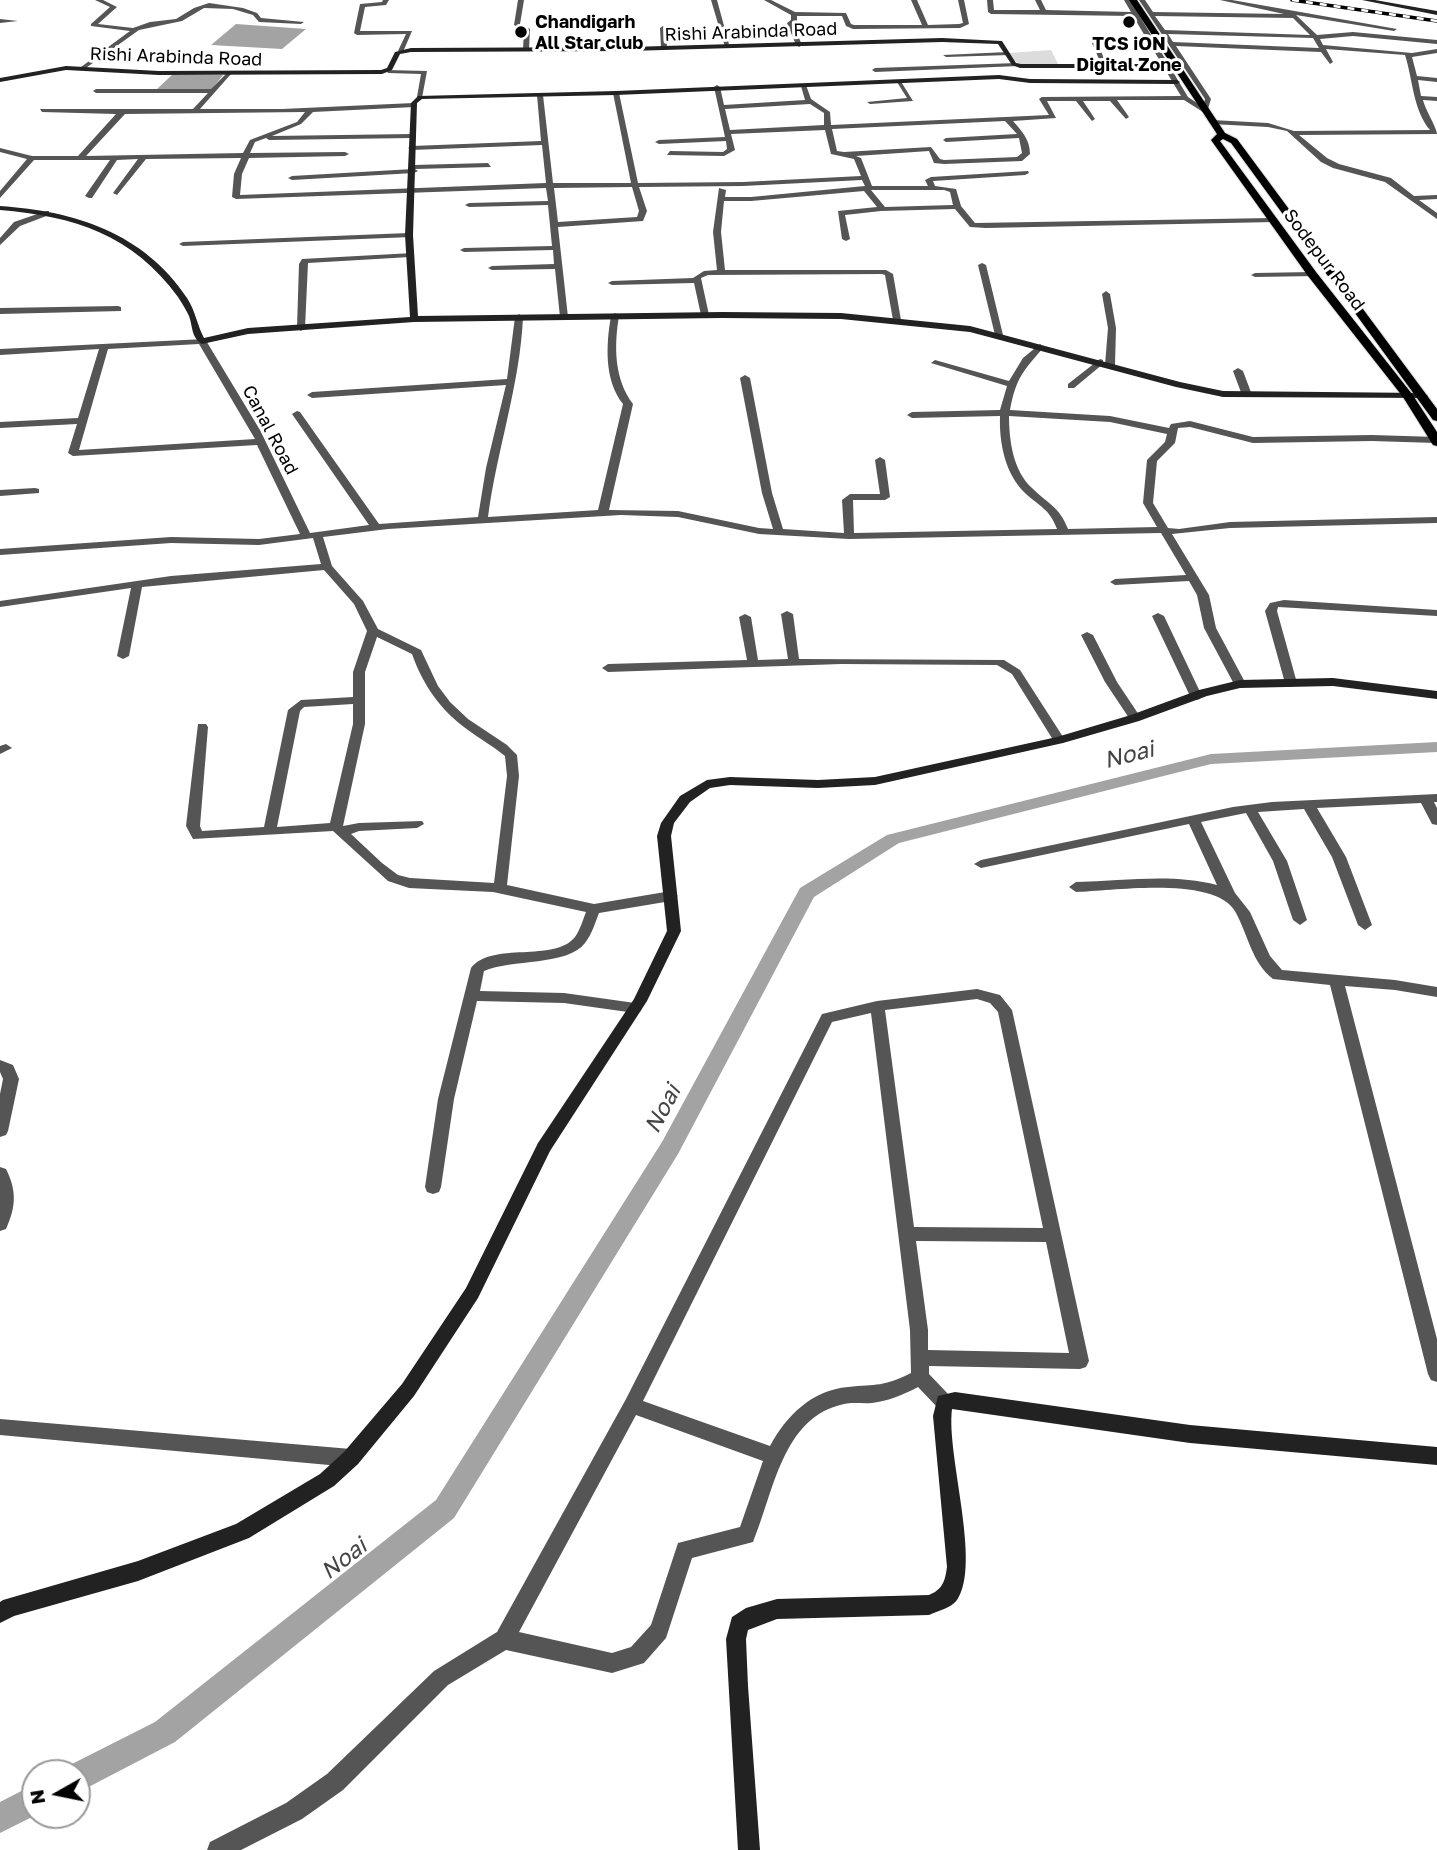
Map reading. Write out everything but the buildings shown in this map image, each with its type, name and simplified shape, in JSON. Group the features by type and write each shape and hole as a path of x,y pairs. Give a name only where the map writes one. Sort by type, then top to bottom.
{"main road":[{"name":"Sodepur Road","path":"1133,0 1222,135 1215,141 1312,274 1408,396 1436,441"},
{"path":"1222,135 1234,141 1437,417"}],"street":[{"path":"97,0 114,7 93,25 135,29 151,23 181,20 196,8 206,6 255,13 258,20 301,22"},
{"path":"386,0 384,5 362,5 357,20 357,33 410,32 388,71 425,72 420,97 414,105 412,136 414,169 410,191 409,235 414,319"},
{"path":"522,0 517,25 527,29 526,49"},
{"path":"714,0 728,47"},
{"path":"767,0 794,14 844,14 848,25 853,27 965,25 961,0"},
{"path":"914,0 926,26"},
{"path":"990,0 991,12 1135,14"},
{"path":"1038,0 1044,12"},
{"path":"1127,0 1185,98 1205,111 1208,99 1142,0"},
{"path":"1223,0 1292,14 1431,34 1436,42"},
{"path":"1365,0 1437,12"},
{"path":"794,14 794,21 790,23 799,45"},
{"path":"1151,14 1292,14 1315,37 1330,62"},
{"path":"0,21 15,21"},
{"path":"663,28 664,48"},
{"path":"83,68 134,33 135,29"},
{"path":"1165,32 1315,37 1353,34 1436,42"},
{"name":"Rishi Arabinda Road","path":"401,51 728,47 990,40 1000,42 1017,65"},
{"path":"1095,43 1105,66"},
{"path":"1172,44 1410,54 1437,51"},
{"path":"946,55 1008,54"},
{"path":"1293,133 1437,132 1431,129 1418,98 1410,54"},
{"path":"1429,54 1437,59"},
{"path":"875,70 1017,65 1168,66"},
{"name":"Rishi Arabinda Road","path":"0,80 40,71 83,68 159,73 388,71"},
{"path":"195,111 229,73"},
{"path":"420,97 616,93 999,77 1030,82 1177,82"},
{"path":"1414,78 1437,80"},
{"path":"870,102 911,100 900,82"},
{"path":"804,86 810,102"},
{"path":"670,153 724,154 731,150 717,87"},
{"path":"96,91 214,91"},
{"path":"554,225 639,220 643,211 635,186 616,93"},
{"path":"540,95 564,317"},
{"path":"1112,98 1126,117"},
{"path":"659,142 828,128 1054,117 1041,100 1185,98"},
{"path":"1418,98 1437,99"},
{"path":"1078,99 1092,119"},
{"path":"721,107 810,102 827,112 834,152 857,158 868,189 880,209"},
{"path":"42,110 311,110 414,105"},
{"path":"311,110 299,123 257,138 247,148 239,174 236,197 500,186 635,186 866,178"},
{"path":"80,158 124,112"},
{"path":"845,155 931,149 937,161 944,162 1019,159 1026,154 1027,147 1022,136 1006,118"},
{"path":"960,120 974,138"},
{"path":"1212,122 1281,127 1293,133 1324,160 1388,180 1437,217"},
{"path":"257,138 412,136"},
{"path":"946,139 1022,136"},
{"path":"412,148 545,143"},
{"path":"0,150 32,158 114,159 345,154"},
{"path":"0,196 32,158"},
{"path":"117,193 143,158"},
{"path":"89,196 114,159"},
{"path":"292,178 488,165"},
{"path":"932,188 931,179 1026,173"},
{"path":"721,272 717,232 722,184"},
{"path":"722,199 868,189 932,188 951,189 957,207 973,225 1272,220"},
{"path":"1414,198 1437,197"},
{"path":"469,205 552,203"},
{"path":"846,239 841,213 957,207"},
{"name":"Canal Road","path":"0,208 46,213 110,231 137,249 180,295 193,316 195,331 261,442 327,567"},
{"path":"0,243 17,224 46,213"},
{"path":"183,244 409,235"},
{"path":"464,250 557,248"},
{"path":"301,328 305,261 410,256"},
{"path":"982,265 999,335"},
{"path":"492,268 558,266"},
{"path":"705,315 698,281 701,275 721,272 887,272 897,320"},
{"path":"1255,275 1312,274"},
{"path":"612,283 698,281"},
{"path":"1071,386 1105,364 1112,328 1107,294"},
{"path":"0,311 118,309"},
{"path":"603,513 628,404 620,397 611,352 610,338 615,316"},
{"path":"0,353 202,341 237,332 414,319 841,316 970,329 1179,385 1223,394 1423,396"},
{"path":"484,519 486,487 519,349 519,317"},
{"path":"104,347 72,453 261,442"},
{"path":"1040,347 1024,358 1014,373 1005,413 1004,434 1010,458 1023,485 1055,512 1064,532"},
{"path":"935,363 1012,384"},
{"path":"1238,371 1247,395"},
{"path":"745,378 767,493 779,532"},
{"path":"312,395 511,382"},
{"path":"912,415 1005,413 1110,419 1174,432"},
{"path":"297,414 376,527"},
{"path":"0,425 82,421"},
{"path":"1240,684 1210,628 1203,595 1148,503 1152,460 1170,443 1174,426 1189,424 1253,440 1372,438 1436,441"},
{"path":"849,536 849,497 885,497 880,460"},
{"path":"0,493 35,491"},
{"path":"0,552 171,540 259,542 376,527 603,513 678,514 779,532 849,536 1179,532 1230,525 1437,520"},
{"path":"0,604 249,571 327,567 359,603 373,631 417,652 426,679 437,696 475,729 503,746 511,755 513,776 499,888"},
{"path":"1115,582 1193,578"},
{"path":"123,656 137,584"},
{"path":"1292,683 1271,611 1274,605 1284,603 1437,613"},
{"path":"787,614 794,663"},
{"path":"1158,616 1196,696"},
{"path":"745,617 753,664"},
{"path":"339,829 359,724 359,671 373,631"},
{"path":"1087,635 1111,682 1135,718"},
{"path":"608,668 968,660 1000,662 1016,672 1059,740"},
{"path":"0,1613 10,1607 138,1571 242,1531 327,1480 351,1458 408,1390 472,1293 544,1147 635,1008 674,931 664,836 668,823 685,799 707,784 730,781 818,785 875,781 1059,740 1240,684 1334,682 1437,695"},
{"path":"270,831 294,710 301,705 358,700"},
{"path":"202,727 194,833 204,837 417,824"},
{"path":"981,864 1250,809 1432,798 1437,821"},
{"path":"1308,804 1339,857 1365,925"},
{"path":"1250,809 1280,861 1300,920"},
{"path":"1193,819 1229,895 1241,908 1272,972 1278,975 1336,979 1437,992"},
{"path":"339,829 377,866 393,878 409,883 499,888 594,909 671,896"},
{"path":"1076,887 1187,885 1211,887 1229,895"},
{"path":"433,1187 446,1099 478,968 489,961 566,951 575,946 583,936 594,909"},
{"path":"1336,979 1437,1374"},
{"path":"218,1850 294,1811 335,1782 441,1678 504,1639 632,1405 827,1018 877,1006 977,994 995,999 1005,1010 1080,1361 919,1368 896,1390 870,1395 844,1395 813,1406 792,1423 767,1471 754,1519 746,1535 685,1550 659,1631 637,1656 612,1663 504,1639"},
{"path":"471,996 552,998 635,1008"},
{"path":"750,1850 738,1686 736,1639 739,1624 746,1618 777,1609 929,1605 947,1598 954,1588 957,1567 942,1416 944,1402 919,1368 919,1330 877,1006"},
{"path":"0,1066 8,1069 10,1079 0,1131"},
{"path":"0,1174 8,1188 8,1202 0,1224"},
{"path":"906,1234 1053,1235"},
{"path":"944,1402 954,1400 1190,1434 1437,1455"},
{"path":"632,1405 775,1457"},
{"path":"0,1427 351,1458"}],"shaded area":[{"path":"236,24 306,29 282,49 211,45"},
{"path":"1051,50 1058,64 1018,64 1009,53"},
{"path":"172,75 223,75 211,90 157,89"}],"waterway":[{"name":"Noai","path":"91,1771 165,1732 445,1509 670,1148 807,893 893,839 1211,759 1437,747"},
{"name":"Noai","path":"0,1818 21,1807"}],"railway":[{"path":"1292,0 1437,21"}],"place":[{"name":"TCS iON Digital Zone","path":"1129,22"},
{"name":"Chandigarh All Star club","path":"521,32"}]}
